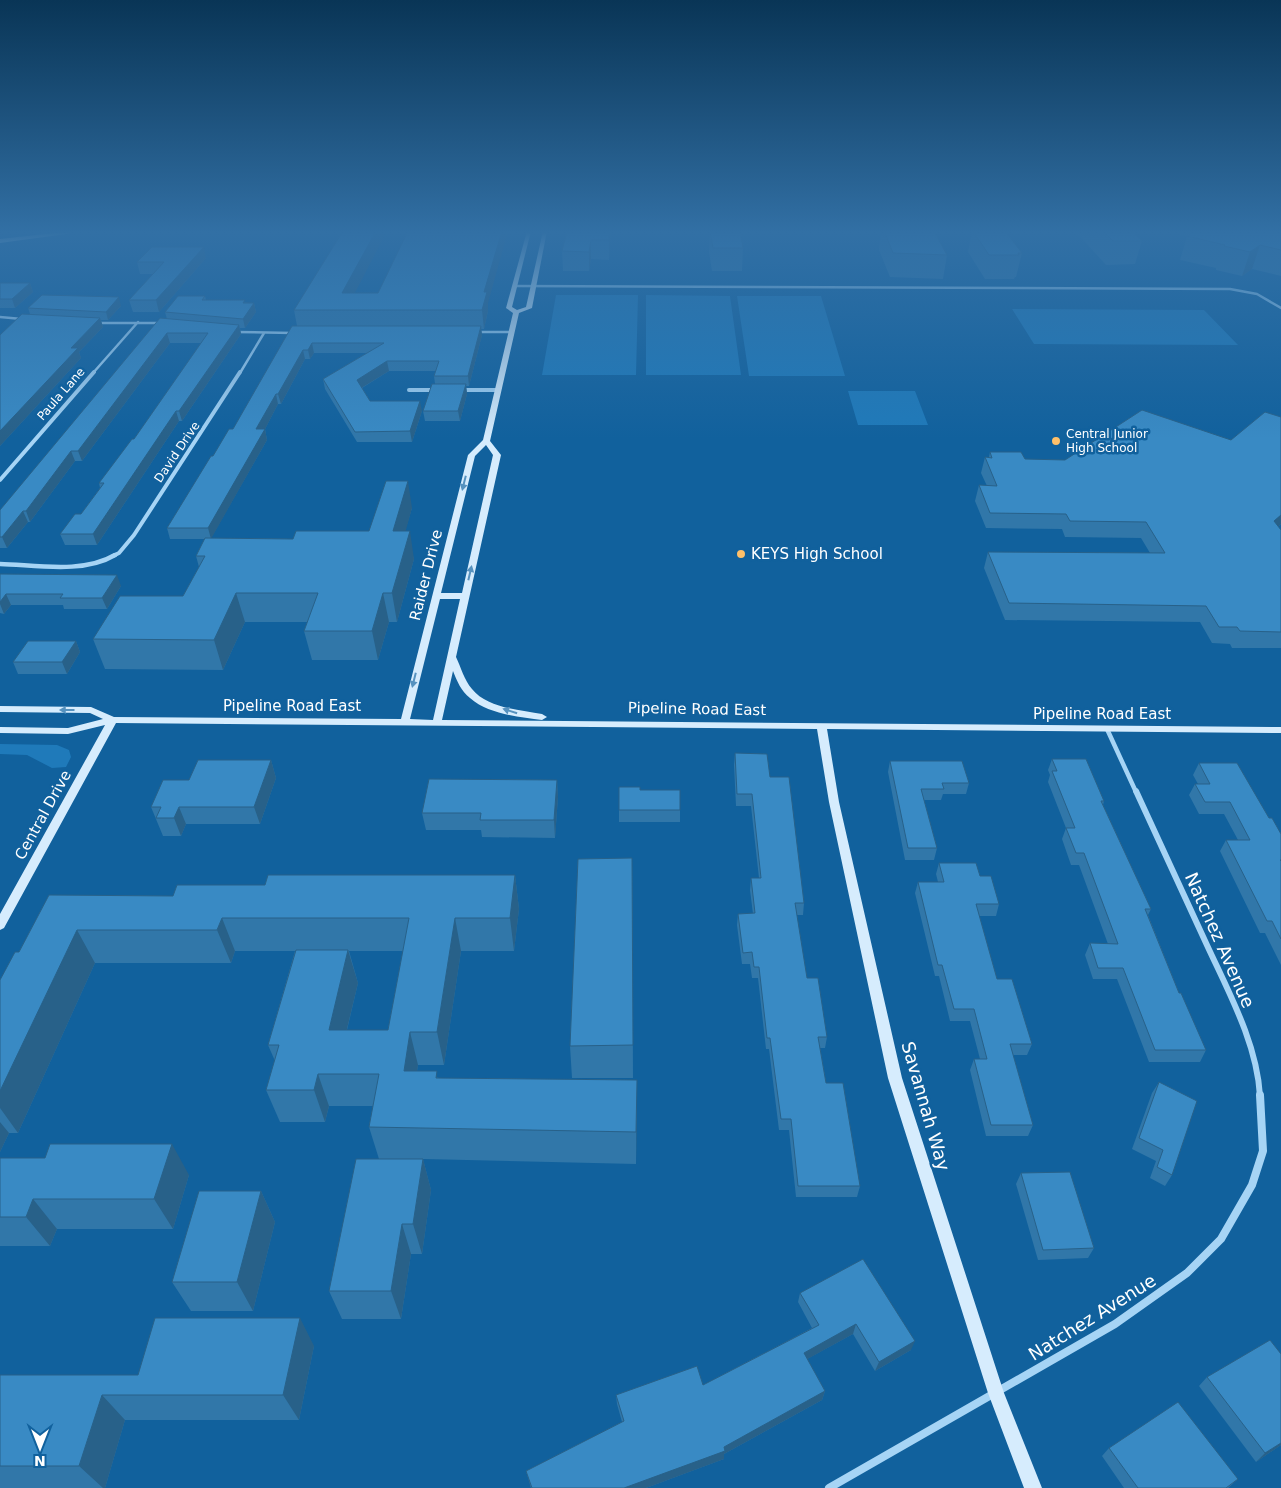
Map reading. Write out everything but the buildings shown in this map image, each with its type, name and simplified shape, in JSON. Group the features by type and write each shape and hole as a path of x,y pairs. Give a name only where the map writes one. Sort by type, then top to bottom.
{"main road":[{"name":"Raider Drive","path":"405,722 472,455 486,441 516,312 509,308 511,300"},
{"path":"516,312 529,308 530,300"},
{"path":"437,722 497,455 486,441"},
{"path":"436,596 465,596"},
{"path":"451,655 469,693 483,702 518,714 575,722"},
{"path":"0,709 91,710 113,720"},
{"path":"0,730 68,731 113,720"},
{"name":"Pipeline Road East","path":"113,720 575,722 1281,730"},
{"name":"Central Drive","path":"0,925 113,720"},
{"name":"Savannah Way","path":"821,725 836,812 895,1078 996,1393 1033,1488"}],"street":[{"path":"1271,300 1281,308"},
{"path":"0,316 24,320"},
{"path":"0,323 6,317"},
{"path":"91,323 138,322 165,324"},
{"name":"Paula Lane","path":"0,480 138,322"},
{"path":"234,332 303,333"},
{"path":"472,332 511,332"},
{"name":"David Drive","path":"0,564 90,563 106,560 118,554 134,535 220,406 264,333"},
{"path":"409,390 438,390"},
{"path":"458,390 498,390"},
{"name":"Natchez Avenue","path":"829,1488 1115,1324 1187,1273 1221,1239 1252,1185 1262,1151 1259,1078 1251,1048 1225,984 1107,729"}],"shaded area":[{"path":"555,300 638,300 636,375 542,375"},
{"path":"646,300 731,300 741,375 646,375"},
{"path":"738,300 822,300 845,376 749,376"},
{"path":"1012,309 1204,310 1238,345 1034,344"},
{"path":"848,391 915,391 928,425 858,425"},
{"path":"0,744 57,745 69,750 71,757 66,767 52,768 27,755 0,754"}],"place":[{"name":"Central Junior High School","path":"1056,441"},
{"name":"KEYS High School","path":"741,554"}]}
